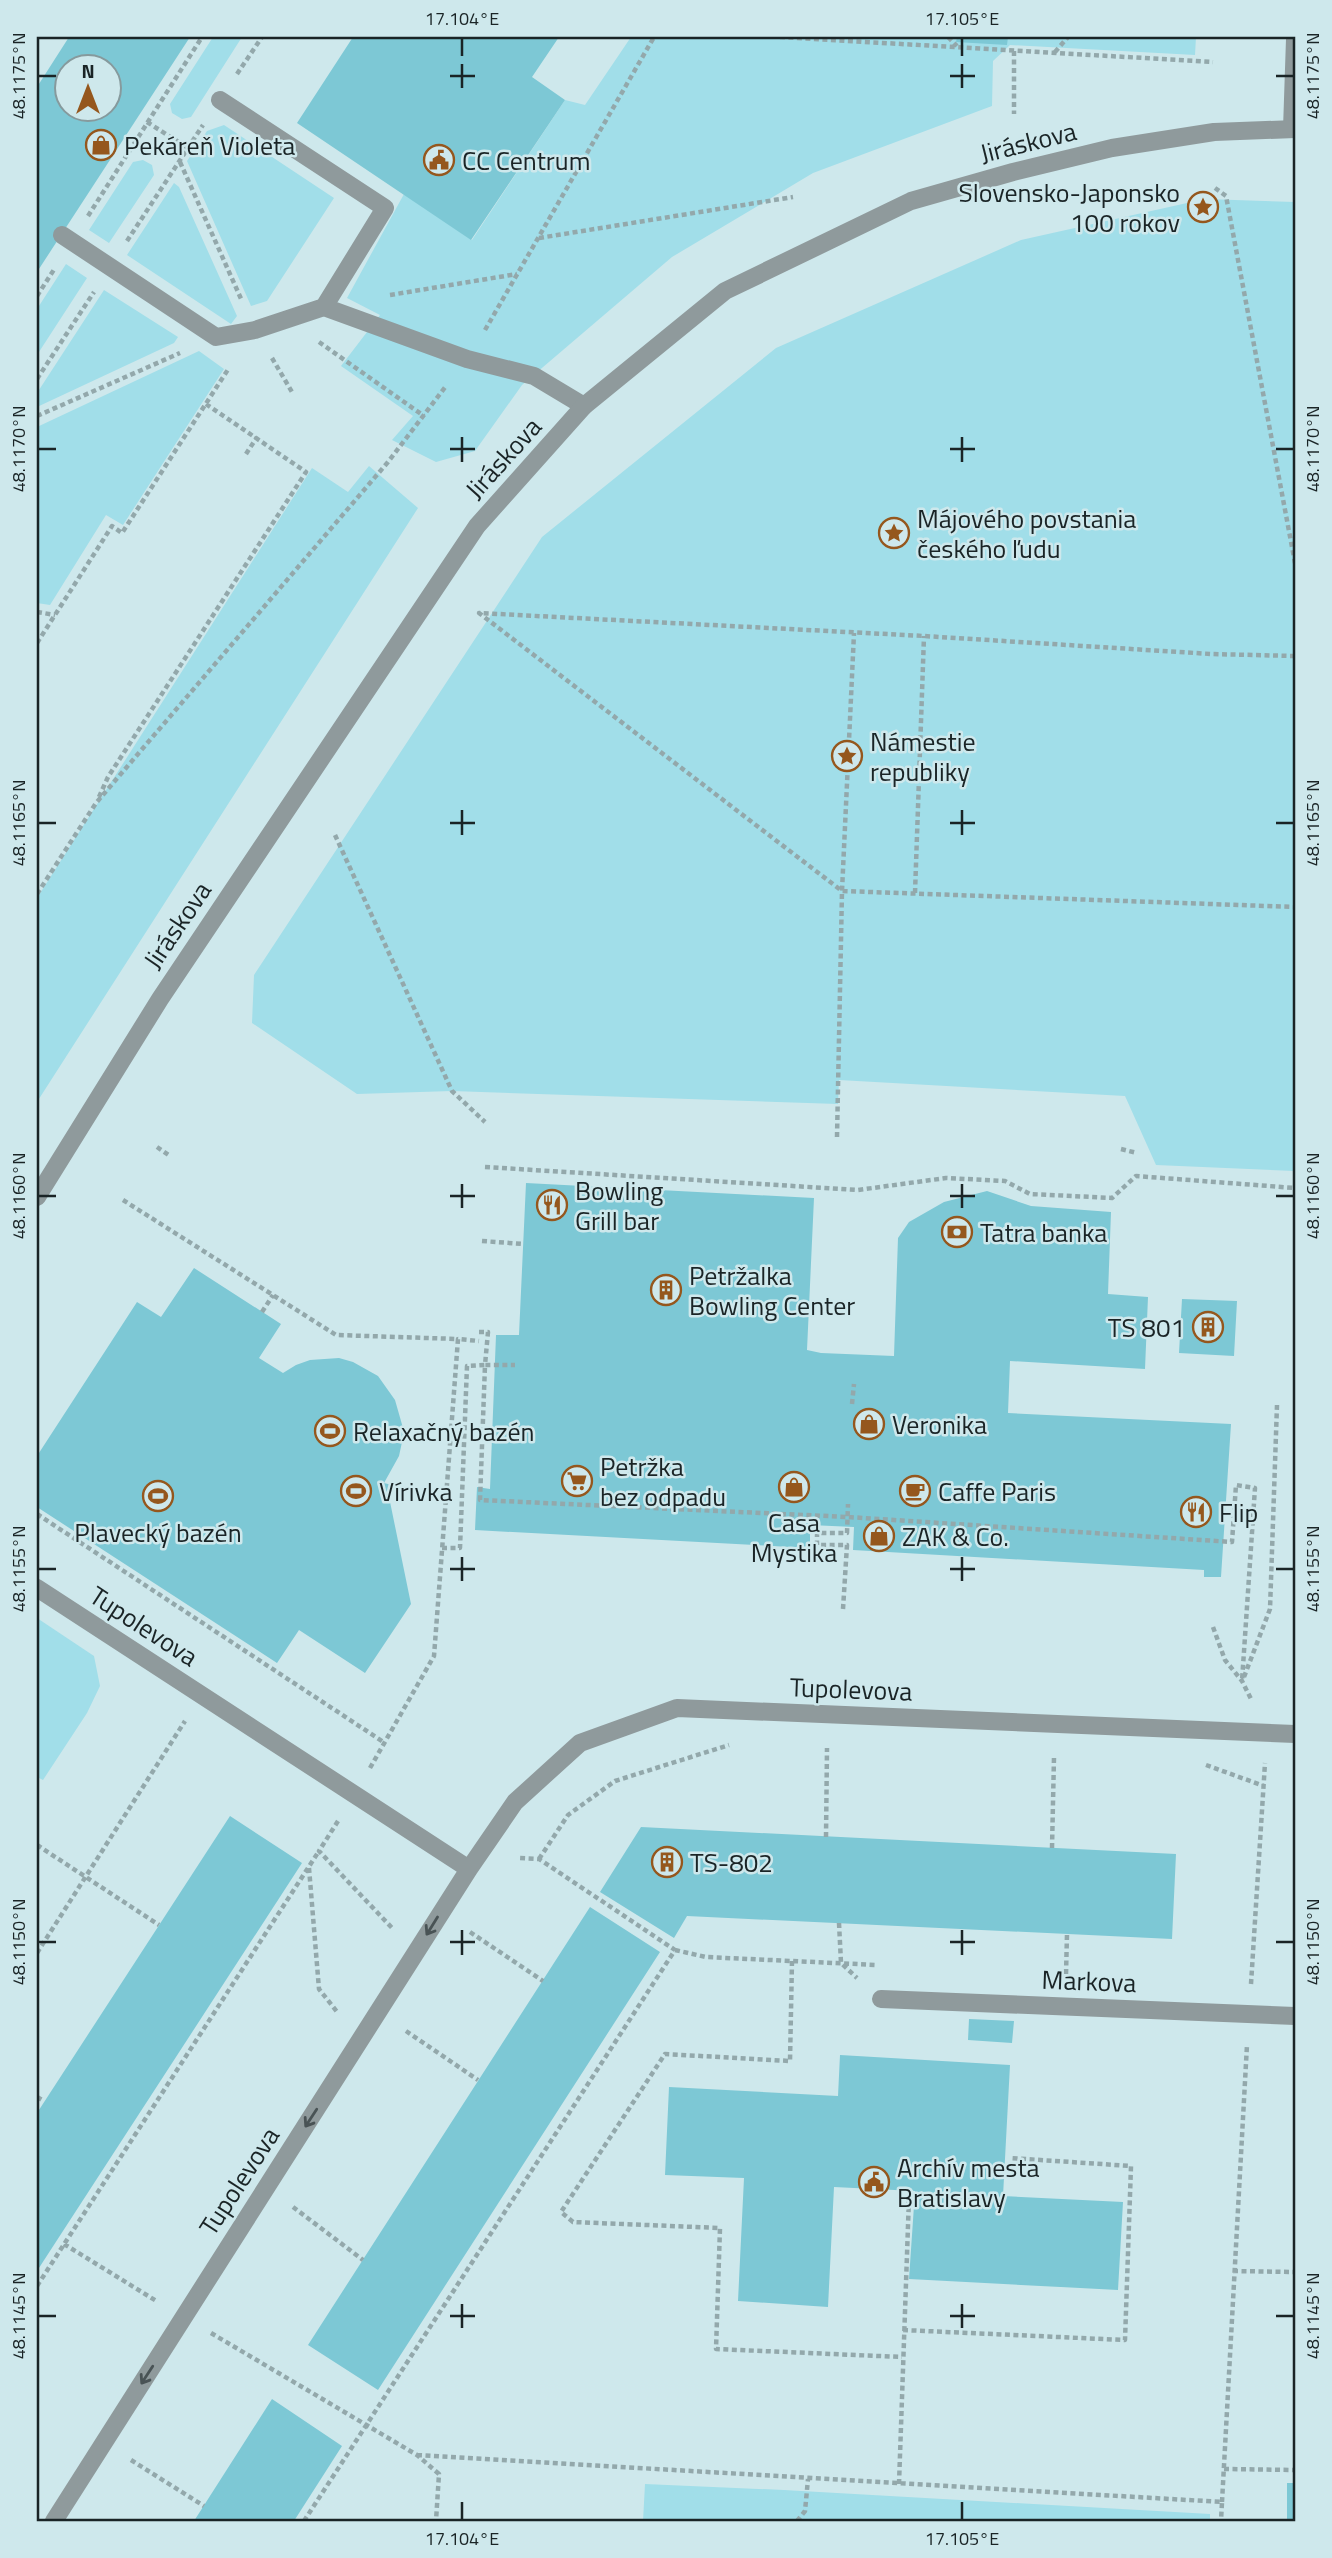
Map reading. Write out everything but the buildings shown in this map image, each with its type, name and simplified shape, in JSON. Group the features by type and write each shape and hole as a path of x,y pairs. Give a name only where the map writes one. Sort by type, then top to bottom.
{"street":[{"path":"1294,129 1295,39"},
{"path":"220,100 385,208 324,307"},
{"name":"Jiráskova","path":"37,1197 160,999 477,526 584,406 725,291 911,201 1112,148 1214,132 1294,129"},
{"path":"67,238 216,337 255,330 324,307 467,359 534,376 584,406"},
{"name":"Tupolevova","path":"37,1588 469,1868"},
{"name":"Tupolevova","path":"54,2521 469,1868 515,1802 580,1743 677,1708 1295,1734"},
{"name":"Markova","path":"881,1999 1295,2016"}],"path":[{"path":"67,238 202,37"},
{"path":"37,379 262,37"},
{"path":"37,894 96,803 388,462 467,359 654,37"},
{"path":"780,37 1213,62"},
{"path":"858,37 866,42"},
{"path":"948,37 957,47"},
{"path":"1055,53 1068,37"},
{"path":"1014,51 1014,114"},
{"path":"146,122 188,148"},
{"path":"37,643 111,526 121,533 255,330 180,161"},
{"path":"1215,188 1226,196 1295,563"},
{"path":"538,238 793,197"},
{"path":"388,296 517,274"},
{"path":"288,319 424,416"},
{"path":"37,416 216,337"},
{"path":"96,803 107,777 306,472 205,404"},
{"path":"246,454 257,437"},
{"path":"37,612 55,615"},
{"path":"1295,656 1211,654 480,613 842,891 1295,907"},
{"path":"837,1137 842,891 854,633"},
{"path":"915,893 924,636"},
{"path":"334,835 452,1091 485,1122"},
{"path":"156,1147 170,1156"},
{"path":"1121,1149 1137,1153"},
{"path":"485,1167 858,1190 946,1178 1005,1181 1030,1194 1112,1198 1136,1176 1295,1188"},
{"path":"122,1200 335,1335 480,1341"},
{"path":"482,1241 523,1244"},
{"path":"262,1312 273,1295"},
{"path":"480,1332 488,1332 480,1500 848,1517 1232,1542 1236,1485 1255,1488 1242,1681"},
{"path":"37,2286 355,1795 435,1656 458,1339"},
{"path":"442,1548 460,1548 467,1366 516,1365"},
{"path":"852,1404 854,1384"},
{"path":"1242,1681 1270,1609 1277,1405"},
{"path":"844,1609 847,1545 817,1545 817,1533 847,1533 848,1504"},
{"path":"37,1514 385,1743"},
{"path":"1213,1627 1225,1660 1242,1681"},
{"path":"37,1953 202,1694"},
{"path":"1221,2521 1233,2271 1267,1733"},
{"path":"540,1859 568,1815 615,1781 728,1745 740,1745"},
{"path":"815,1748 827,1748 827,1837"},
{"path":"1041,1757 1067,1758"},
{"path":"1052,1848 1054,1757"},
{"path":"1199,1763 1264,1786"},
{"path":"37,1845 159,1924"},
{"path":"318,1851 415,1953"},
{"path":"304,2521 676,1950 540,1859 518,1857"},
{"path":"309,1867 319,1989 360,2040"},
{"path":"839,1923 841,1963 881,1999"},
{"path":"470,1932 543,1980"},
{"path":"1066,1975 1067,1934"},
{"path":"792,1961 790,2061 665,2054 561,2212 573,2222 720,2228 716,2349 902,2357"},
{"path":"407,2031 478,2080"},
{"path":"37,2097 44,2102"},
{"path":"903,2330 1125,2340 1131,2166 1010,2158"},
{"path":"900,2484 909,2197"},
{"path":"292,2207 363,2260"},
{"path":"64,2244 418,2455 439,2474 436,2521"},
{"path":"1233,2271 1295,2272"},
{"path":"418,2455 1222,2502"},
{"path":"131,2460 204,2506"},
{"path":"1224,2469 1295,2470"},
{"path":"797,2521 806,2511 808,2479"}],"shaded area":[{"path":"213,37 242,37 191,117 182,119 172,113 170,104"},
{"path":"631,37 1196,37 1195,55 1010,45 993,61 992,106 813,173 672,257 522,385 475,451 436,462 392,440 413,416 341,366 380,315 347,298 404,194 472,240 565,100 585,105"},
{"path":"224,125 334,198 267,301 251,306 187,161 207,131"},
{"path":"143,160 152,165 154,175 109,243 89,230 133,162"},
{"path":"174,183 179,187 237,316 231,324 127,255"},
{"name":"Námestie republiky","path":"1205,199 1295,202 1295,1171 1156,1165 1125,1096 839,1080 838,1104 452,1091 357,1094 252,1023 254,975 542,537 776,348 1021,240"},
{"path":"66,264 87,278 37,355 37,309"},
{"path":"104,290 178,337 174,343 37,407 37,393"},
{"path":"199,351 224,369 123,525 106,515 50,605 37,603 37,427"},
{"path":"369,466 418,508 37,1102 37,898 312,468 348,492"},
{"path":"37,1618 94,1656 100,1686 87,1713 43,1780 37,1777"},
{"path":"645,2484 1210,2514 1210,2521 643,2521"}],"place":[{"name":"Pekáreň Violeta","path":"101,145"},
{"name":"CC Centrum","path":"439,160"},
{"name":"Slovensko-Japonsko 100 rokov","path":"1203,207"},
{"name":"Májového povstania českého ľudu","path":"894,533"},
{"name":"Námestie republiky","path":"847,756"},
{"name":"Bowling Grill bar","path":"552,1205"},
{"name":"Tatra banka","path":"957,1232"},
{"name":"Petržalka Bowling Center","path":"666,1290"},
{"name":"TS 801","path":"1208,1327"},
{"name":"Veronika","path":"869,1424"},
{"name":"Relaxačný bazén","path":"330,1431"},
{"name":"Petržka bez odpadu","path":"577,1481"},
{"name":"Casa Mystika","path":"794,1487"},
{"name":"Vírivka","path":"356,1491"},
{"name":"Caffe Paris","path":"915,1491"},
{"name":"Plavecký bazén","path":"158,1496"},
{"name":"Flip","path":"1196,1512"},
{"name":"ZAK & Co.","path":"879,1536"},
{"name":"TS-802","path":"667,1862"},
{"name":"Archív mesta Bratislavy","path":"874,2182"}]}
